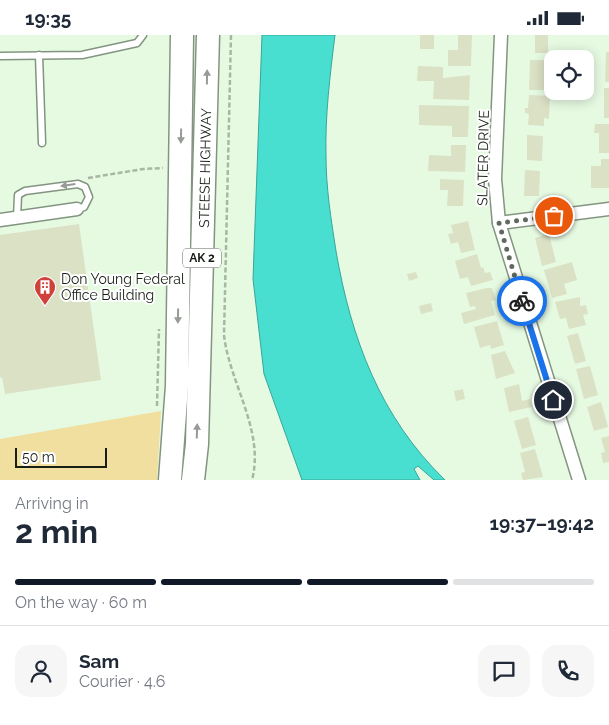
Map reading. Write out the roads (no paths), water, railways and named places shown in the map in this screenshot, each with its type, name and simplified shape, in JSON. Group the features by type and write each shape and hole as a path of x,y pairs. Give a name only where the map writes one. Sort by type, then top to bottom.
{"highway":[{"name":"STEESE HIGHWAY","path":"170,480 177,386 182,35"},
{"name":"STEESE HIGHWAY","path":"193,480 197,444 208,35"}],"street":[{"name":"SLATER DRIVE","path":"502,35 495,179 499,223 579,480"},
{"path":"0,220 77,209"},
{"path":"499,223 609,209"}],"lane":[{"path":"0,56 82,55 137,43 142,35"},
{"path":"38,55 42,143"},
{"path":"17,218 18,195 25,191 78,183 85,187 90,197 84,207 77,209"}],"water":[{"path":"262,35 335,35 327,111 326,168 336,251 342,283 360,345 386,403 422,456 445,480 434,480 418,466 414,469 420,480 302,480 264,374 253,279"}],"place":[{"name":"Don Young Federal Office Building","path":"45,306"}]}
